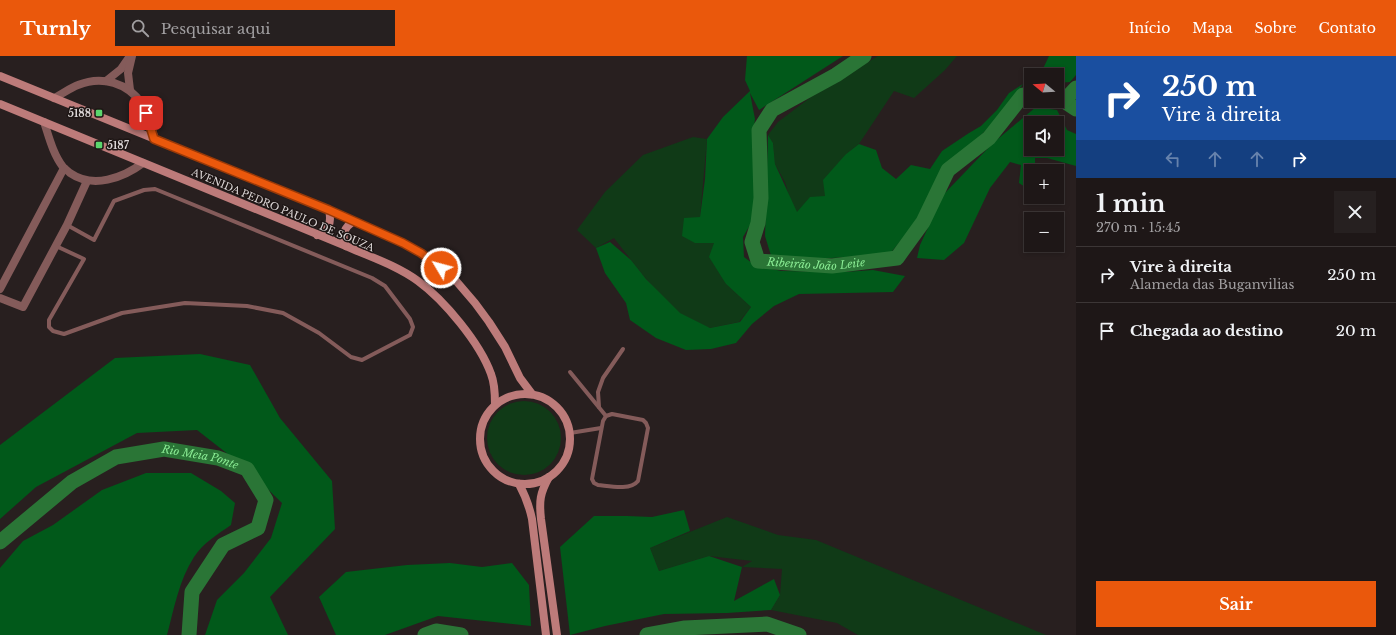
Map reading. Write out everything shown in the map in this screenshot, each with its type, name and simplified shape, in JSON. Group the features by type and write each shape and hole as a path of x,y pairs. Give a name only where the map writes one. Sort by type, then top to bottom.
{"main road":[{"name":"AVENIDA PEDRO PAULO DE SOUZA","path":"0,76 329,210 403,243 421,253 457,282 489,322 505,347 520,378 532,394"},
{"name":"AVENIDA PEDRO PAULO DE SOUZA","path":"0,104 346,246 402,271 418,281 448,309 465,330 486,363 491,374 494,386 495,404"},
{"path":"317,235 326,230 329,224 329,210"},
{"path":"346,246 343,241 343,235 348,224 354,221"},
{"path":"517,394 532,394 541,396 552,402 560,411 567,421 570,433 569,446 566,457 559,468 550,476 535,483 518,484 508,481 489,467 483,457 480,446 480,435 482,423 495,404 505,398 517,394"},
{"path":"550,476 539,500 557,635"},
{"path":"518,484 529,504 532,519 546,631"}],"street":[{"path":"106,80 121,70 131,56"},
{"path":"130,90 128,73 131,56"},
{"path":"54,98 79,84 90,81 106,80 118,83 130,90 143,105 154,139"},
{"path":"44,122 54,152 64,168 76,177 87,181 118,177 133,171 143,162"},
{"path":"0,289 64,168"},
{"path":"0,298 23,307 67,225 87,181"}],"lane":[{"path":"56,246 84,259 49,320 49,327 53,332 64,334 122,313 185,303 247,306 283,313 319,333 351,357 362,360 410,335 413,327 410,319 385,286 372,278 155,189 144,190 114,201 94,240 67,225"},
{"path":"599,407 598,392 603,378 623,349"},
{"path":"570,372 606,416"},
{"path":"612,414 643,420 646,423 648,428 638,481 636,484 628,487 598,485 594,483 592,479 601,428 606,416 612,414"},
{"path":"570,433 601,428"}],"green space":[{"path":"747,56 843,56 759,110 750,93 755,119 752,143 755,165 756,193 753,220 743,237 744,257 756,266 782,271 845,272 873,270 905,276 893,292 799,294 774,306 752,324 736,343 711,349 686,350 656,338 630,320 626,303 605,273 596,248 610,242 631,260 646,279 680,313 710,328 740,322 751,307 726,284 709,257 714,243 695,243 682,236 684,218 700,217 705,179 707,139 723,117 750,91 745,80"},
{"path":"878,56 957,56 945,70 914,98 894,91 859,144 846,154 825,196 795,217 785,182 775,164 773,143 768,135 778,122 811,97"},
{"path":"1049,56 1076,56 1076,75 1070,82 1064,82 1064,68 1043,68"},
{"path":"1023,84 997,120 964,151 949,162 927,203 910,229 890,254 773,262 765,236 768,135 773,143 775,164 797,212 810,197 825,196 823,180 846,154 859,144 876,150 882,168 896,179 911,165 930,169 942,151 981,126 997,110 1009,93"},
{"path":"1035,108 1057,110 1060,116 1025,116"},
{"path":"1024,117 1024,156 1064,156 1064,124 1067,130 1076,134 1076,166 1047,158 1035,158 1035,164 1024,164 1024,186 1019,183 1021,165 1010,162 990,188 964,243 944,260 917,258 920,245 943,195 993,143"},
{"path":"693,137 707,139 700,217 714,243 726,284 751,307 739,322 710,328 681,318 642,274 614,238 596,248 577,230 605,192 643,155"},
{"path":"200,354 250,365 280,418 332,481 335,529 270,597 288,635 205,635 217,600 244,573 271,538 282,503 247,469 197,430 137,433 36,487 0,519 0,445 115,358"},
{"path":"524,401 545,407 555,417 561,438 555,459 545,469 524,475 503,469 493,459 487,438 493,417 503,407"},
{"path":"146,473 191,473 221,491 235,503 231,525 202,547 194,557 184,575 167,635 0,635 0,568 23,541 53,525 102,490"},
{"path":"684,510 690,531 650,548 659,571 709,556 742,567 734,601 774,579 780,595 771,610 727,613 664,614 570,635 560,547 594,516 652,517"},
{"path":"727,517 778,535 816,540 1046,635 858,635 837,623 771,610 780,595 782,569 742,567 752,561 709,556 659,571 650,548"},
{"path":"450,563 482,567 512,563 529,585 531,626 438,616 385,635 336,635 319,597 346,572 407,565"}],"waterway":[{"name":"Ribeirão João Leite","path":"864,56 836,75 772,110 759,130 761,198 758,223 752,242 758,261 832,266 897,258 923,222 948,170 989,138 1024,95"},
{"name":"Rio Meia Ponte","path":"1064,101 1076,88"},
{"name":"Ribeirão João Leite","path":"1064,101 1076,109"},
{"name":"Rio Meia Ponte","path":"0,542 72,482 116,457 164,449 218,458 247,469 266,500 258,528 223,545 192,592 189,635"},
{"name":"Rio Meia Ponte","path":"647,635 685,628 767,624 799,635"},
{"name":"Rio Meia Ponte","path":"425,635 436,631 461,635"}],"place":[{"name":"5188","path":"99,113"},
{"name":"5187","path":"99,145"}],"route":[{"path":"146,113 154,139 329,210 403,243 421,253 441,268"}]}
